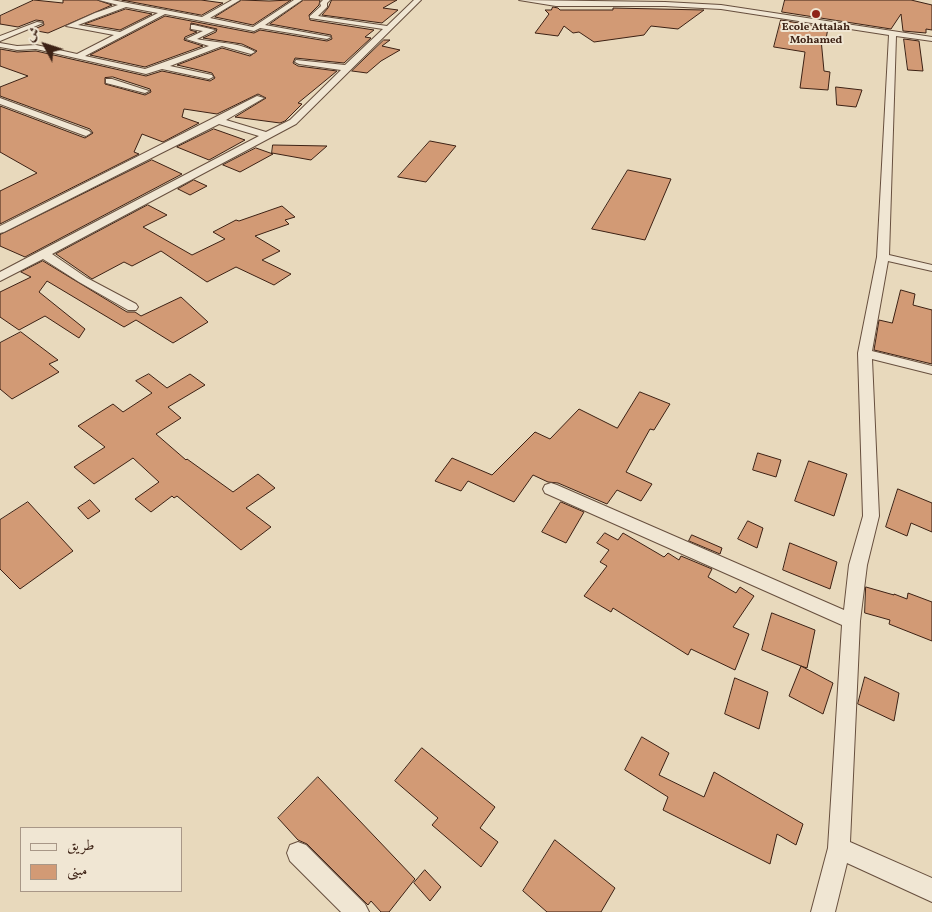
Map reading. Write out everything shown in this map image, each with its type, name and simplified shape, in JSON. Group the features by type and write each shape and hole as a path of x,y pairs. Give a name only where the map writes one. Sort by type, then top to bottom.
{"street":[{"path":"102,0 254,29 299,0"},
{"path":"204,19 237,0"},
{"path":"327,0 322,3 325,6 312,17 388,28"},
{"path":"0,277 293,122 418,0"},
{"path":"522,0 549,4 665,4 721,8 892,35 932,39"},
{"path":"119,34 70,26 125,4"},
{"path":"78,56 164,12"},
{"path":"0,39 39,23"},
{"path":"185,25 211,30 190,39 216,46"},
{"path":"260,26 327,37"},
{"path":"823,912 839,848 851,621 858,565 871,516 865,353 883,257 892,35"},
{"path":"0,45 17,48 36,47 146,72 222,44 251,52"},
{"path":"299,62 347,68"},
{"path":"161,66 209,77"},
{"path":"138,69 109,81 145,91"},
{"path":"0,230 260,98"},
{"path":"0,101 86,133"},
{"path":"218,121 267,135"},
{"path":"44,254 83,280 132,307"},
{"path":"883,257 932,268"},
{"path":"865,353 932,370"},
{"path":"551,490 652,533 775,590 851,621"},
{"path":"839,848 932,890"},
{"path":"298,853 357,912"}],"building":[{"path":"34,0 63,3 63,0 97,0 112,5 48,33 32,30 44,25 43,21 36,20 18,27 0,24 0,16"},
{"path":"122,0 201,0 223,3 202,15"},
{"path":"242,0 291,0 253,25 215,17"},
{"path":"304,0 320,0 319,5 309,15 310,20 374,30 365,37 371,38 344,63 295,58 293,63 298,66 337,71 298,103 302,104 285,121 280,123 235,117 266,98 258,94 217,114 184,109 182,117 199,123 163,142 142,134 134,152 139,154 0,224 0,191 37,173 0,152 0,106 85,138 93,133 90,129 0,96 0,87 28,76 0,66 0,49 17,52 36,51 146,76 162,71 210,81 215,78 212,73 177,65 222,48 250,56 257,51 242,44 203,38 216,32 217,29 191,23 190,30 197,32 185,37 184,40 203,46 145,67 90,55 165,16 254,33 260,30 327,41 332,39 331,35 270,24","holes":["113,77 150,89 151,92 145,95 105,84 105,78"]},
{"path":"332,0 397,0 383,8 398,10 382,23 322,15"},
{"path":"785,0 911,0 932,5 932,30 926,29 926,33 903,31 901,14 891,29 782,12"},
{"path":"553,7 560,10 613,10 613,8 704,10 678,29 651,26 644,35 594,42 579,32 573,33 564,26 558,36 535,33 549,14 545,10 551,10"},
{"path":"126,9 152,14 120,30 85,24"},
{"path":"781,20 828,28 826,39 821,39 824,71 830,72 828,90 800,88 805,52 774,47"},
{"path":"904,39 919,41 923,71 908,70"},
{"path":"384,40 390,40 382,46 400,50 381,61 367,73 352,71"},
{"path":"836,87 862,90 856,107 837,105"},
{"path":"214,129 245,140 209,160 177,147"},
{"path":"430,141 456,146 426,182 398,177"},
{"path":"273,145 327,146 311,160 272,153"},
{"path":"256,148 273,154 240,172 223,165"},
{"path":"152,160 182,174 25,257 0,246 0,235"},
{"path":"628,170 671,179 645,240 592,229"},
{"path":"194,180 207,186 190,195 178,189"},
{"path":"148,205 167,215 143,227 192,255 225,239 213,232 236,220 239,221 282,206 295,217 285,220 289,224 255,236 280,251 262,260 291,274 274,285 236,267 207,282 161,251 132,266 124,262 92,279 56,254"},
{"path":"43,261 127,312 135,312 141,316 181,297 208,322 173,343 136,320 124,327 47,281 39,292 85,329 79,338 45,316 19,330 0,317 0,292 31,277 21,272"},
{"path":"901,290 915,294 913,305 932,310 932,364 874,350 879,320 892,323"},
{"path":"21,332 58,360 49,364 59,372 12,399 0,389 0,343"},
{"path":"149,374 167,388 190,374 205,385 168,407 181,418 156,434 186,460 233,492 258,474 275,488 246,508 271,527 241,550 177,496 174,498 172,496 151,512 135,499 159,482 133,458 94,484 74,467 105,447 78,426 113,404 123,412 152,393 136,381"},
{"path":"640,392 670,404 654,430 650,429 626,472 652,484 641,501 617,490 607,504 558,483 548,482 533,475 514,502 468,481 461,491 435,481 452,458 492,475 535,432 550,439 579,409 617,428"},
{"path":"758,453 781,460 776,477 753,470"},
{"path":"809,461 847,474 834,516 795,501"},
{"path":"898,489 932,503 932,532 911,523 907,536 886,527"},
{"path":"90,500 100,511 88,519 78,508"},
{"path":"28,502 73,551 20,589 0,569 0,520"},
{"path":"561,502 584,512 566,543 542,532"},
{"path":"748,521 763,528 757,548 738,539"},
{"path":"605,533 618,540 623,533 664,557 668,553 679,560 681,556 712,569 708,577 736,593 740,587 754,596 733,627 749,634 735,670 691,649 688,655 613,608 611,612 584,596 607,566 600,562 609,550 597,543"},
{"path":"692,535 722,548 720,554 689,541"},
{"path":"790,543 837,562 830,589 783,570"},
{"path":"866,587 907,599 908,593 932,602 932,641 889,624 890,620 865,613"},
{"path":"772,613 815,630 807,668 762,650"},
{"path":"801,666 833,683 823,714 789,696"},
{"path":"865,677 899,693 894,721 858,704"},
{"path":"735,678 768,692 759,729 725,714"},
{"path":"642,737 669,753 659,775 704,797 714,772 803,824 796,845 777,834 770,864 663,810 668,797 625,770"},
{"path":"422,748 495,807 480,828 498,842 481,867 432,825 438,818 395,781"},
{"path":"318,777 415,879 389,912 381,912 371,901 368,905 307,844 298,840 278,818"},
{"path":"555,840 615,888 601,912 547,912 523,891"},
{"path":"425,870 441,887 430,901 414,883"}],"place":[{"name":"Ecole Attalah Mohamed","path":"816,14"}]}
